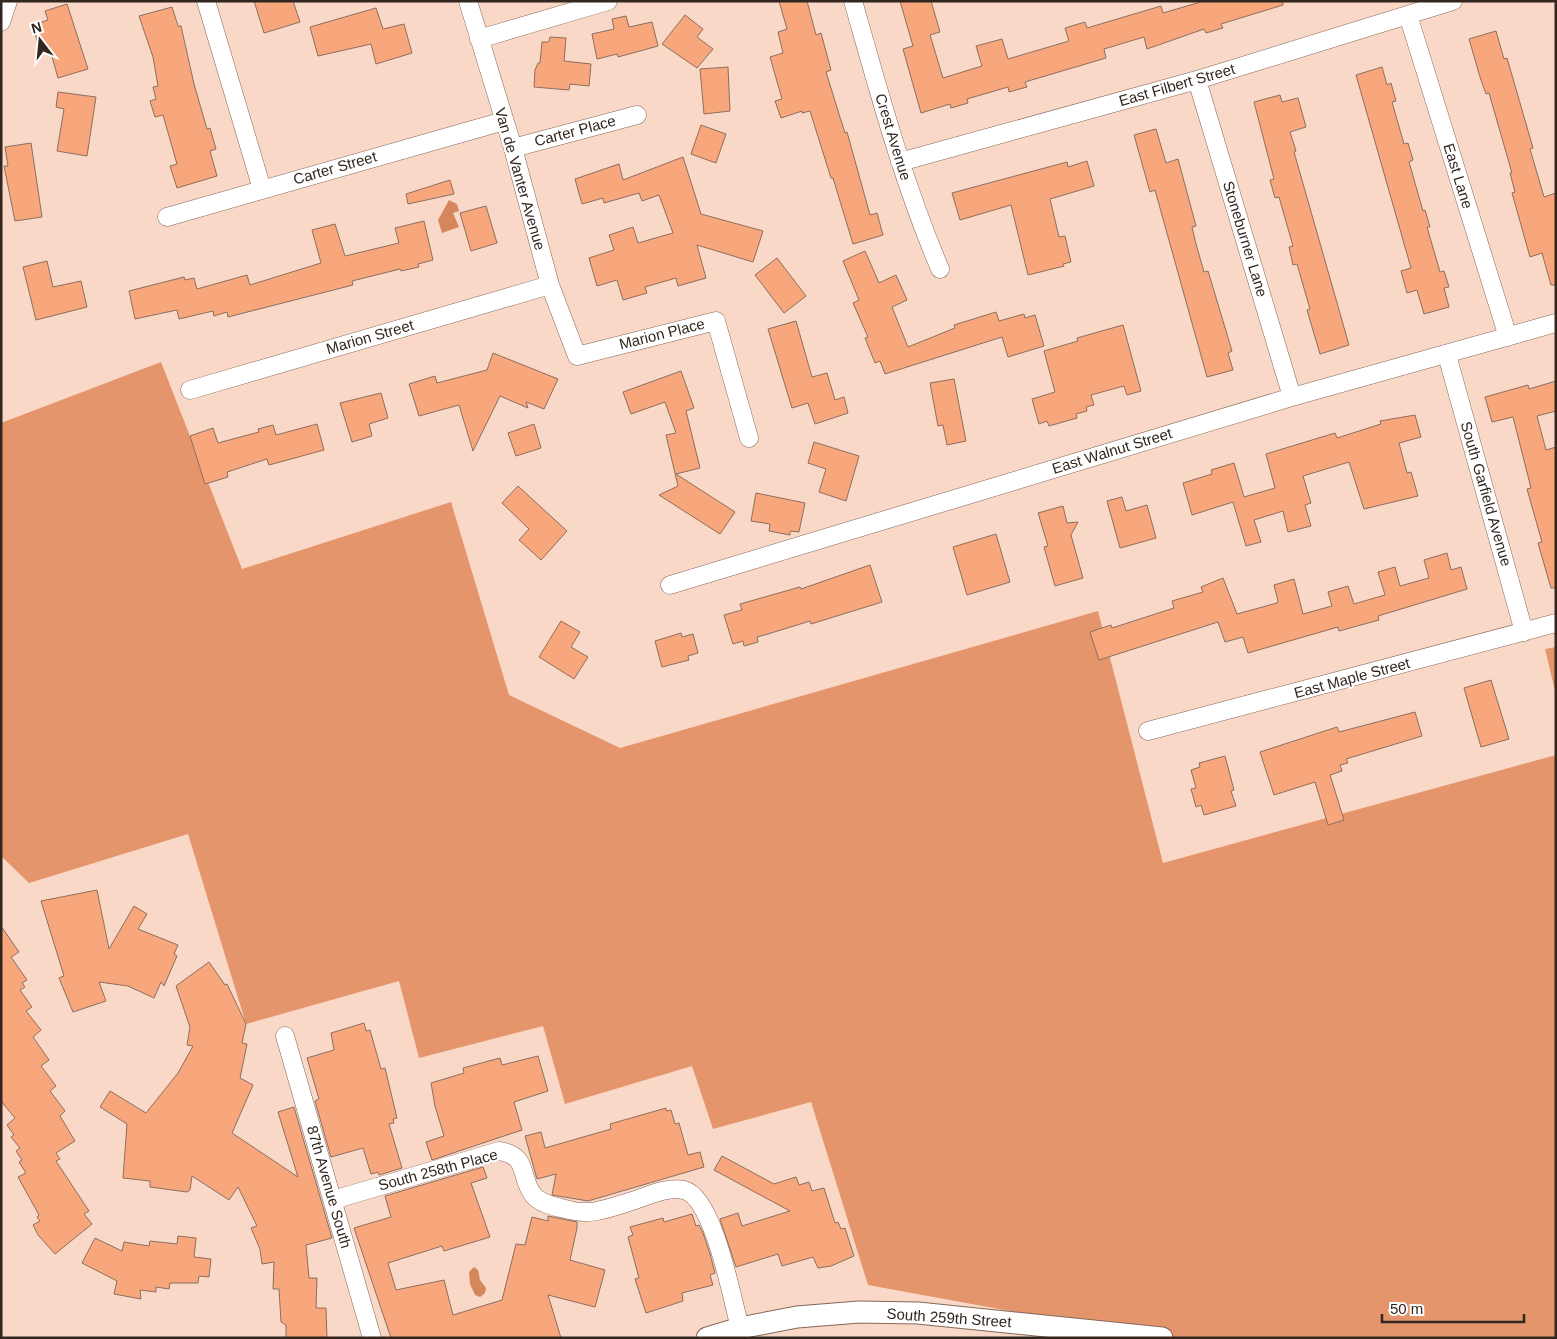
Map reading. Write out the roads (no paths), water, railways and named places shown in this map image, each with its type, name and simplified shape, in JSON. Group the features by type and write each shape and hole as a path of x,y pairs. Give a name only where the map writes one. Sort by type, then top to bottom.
{"street":[{"path":"1,22 8,1"},
{"path":"206,1 262,188"},
{"name":"Van de Vanter Avenue","path":"468,1 550,285 578,356"},
{"path":"479,39 608,1"},
{"name":"Crest Avenue","path":"853,1 900,162 920,221 940,269"},
{"name":"East Filbert Street","path":"900,162 1197,80 1453,1"},
{"name":"East Lane","path":"1408,15 1508,337"},
{"name":"Stoneburner Lane","path":"1197,80 1292,397"},
{"name":"Carter Place","path":"512,148 636,115"},
{"name":"Carter Street","path":"166,217 262,188 504,121"},
{"name":"Marion Street","path":"190,390 550,285"},
{"name":"Marion Place","path":"578,356 716,321 750,438"},
{"name":"East Walnut Street","path":"670,585 1292,397 1556,323"},
{"name":"South Garfield Avenue","path":"1447,355 1524,632"},
{"name":"East Maple Street","path":"1148,731 1556,623"},
{"name":"87th Avenue South","path":"285,1036 372,1338"},
{"name":"South 258th Place","path":"332,1200 500,1151 509,1153 519,1161 530,1189 538,1199 575,1212 611,1208 662,1191 686,1191 694,1195 705,1209 714,1232 740,1328"},
{"name":"South 259th Street","path":"707,1338 740,1328 797,1316 858,1312 918,1312 1162,1338"}]}
